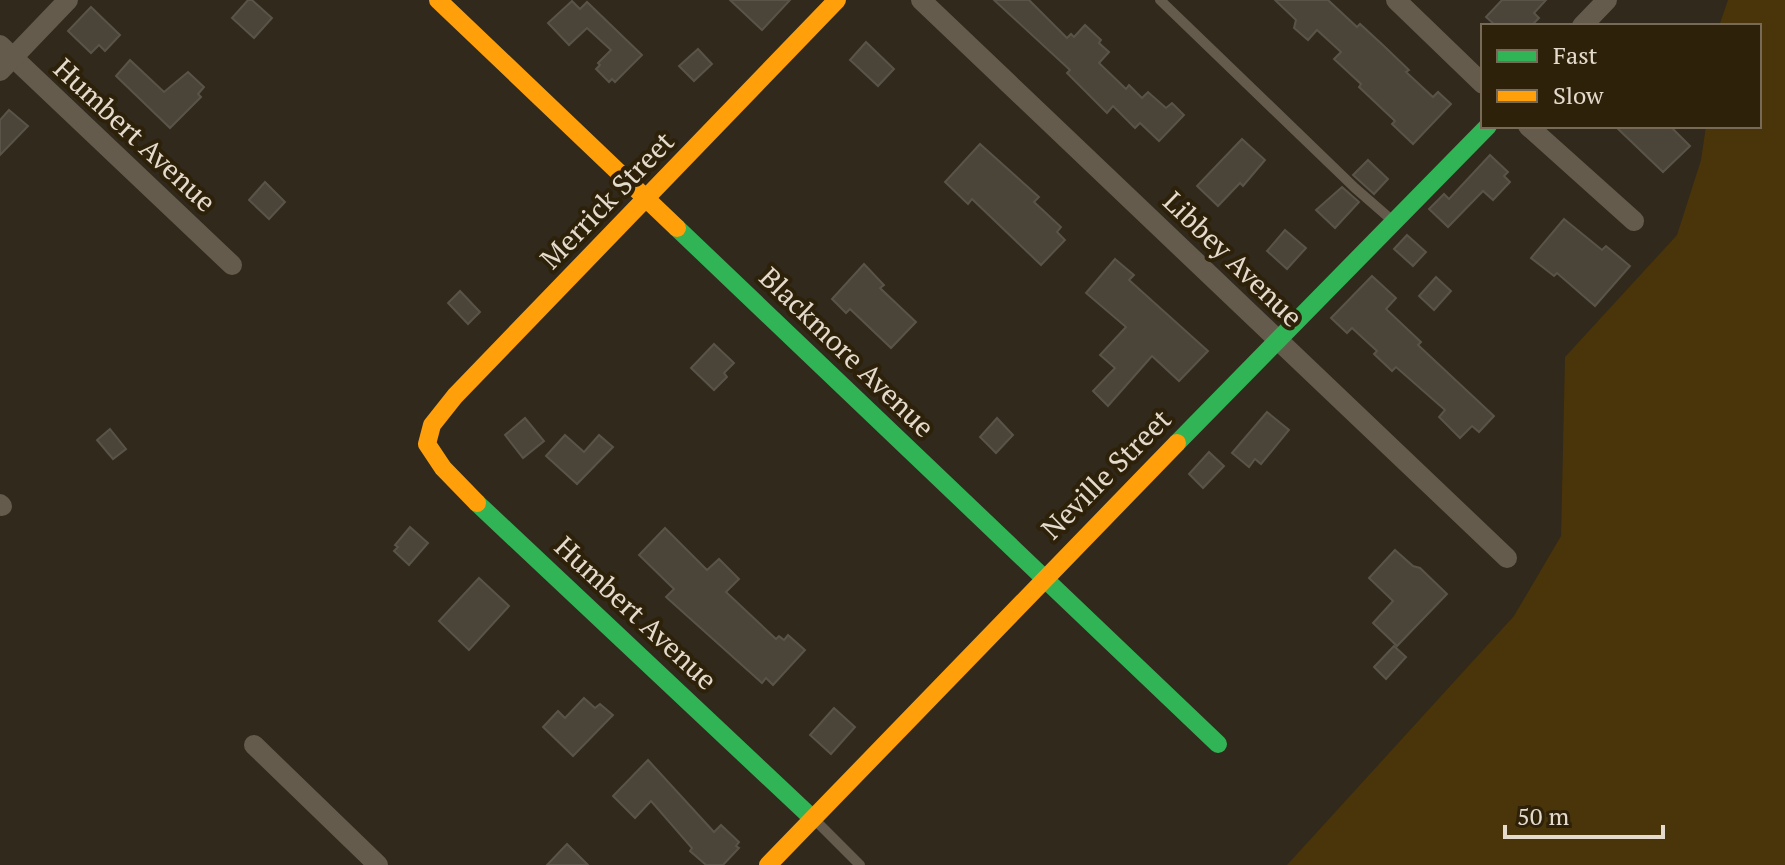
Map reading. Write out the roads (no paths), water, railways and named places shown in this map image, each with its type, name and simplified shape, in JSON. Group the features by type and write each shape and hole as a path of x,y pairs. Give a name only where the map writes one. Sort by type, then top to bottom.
{"street":[{"path":"4,58 68,0"},
{"name":"Blackmore Avenue","path":"438,0 1218,744"},
{"name":"Merrick Street","path":"427,444 432,425 455,396 837,0"},
{"name":"Libbey Avenue","path":"921,0 1507,558"},
{"path":"1396,0 1481,82"},
{"path":"1584,24 1607,0"},
{"name":"Humbert Avenue","path":"4,58 232,265"},
{"name":"Neville Street","path":"768,865 1043,577 1486,128"},
{"path":"1530,128 1634,221"},
{"name":"Humbert Avenue","path":"427,444 443,468 470,496 812,818"},
{"path":"254,745 378,865"}],"lane":[{"path":"1160,0 1355,188 1395,222"},
{"path":"812,818 860,865"}]}
